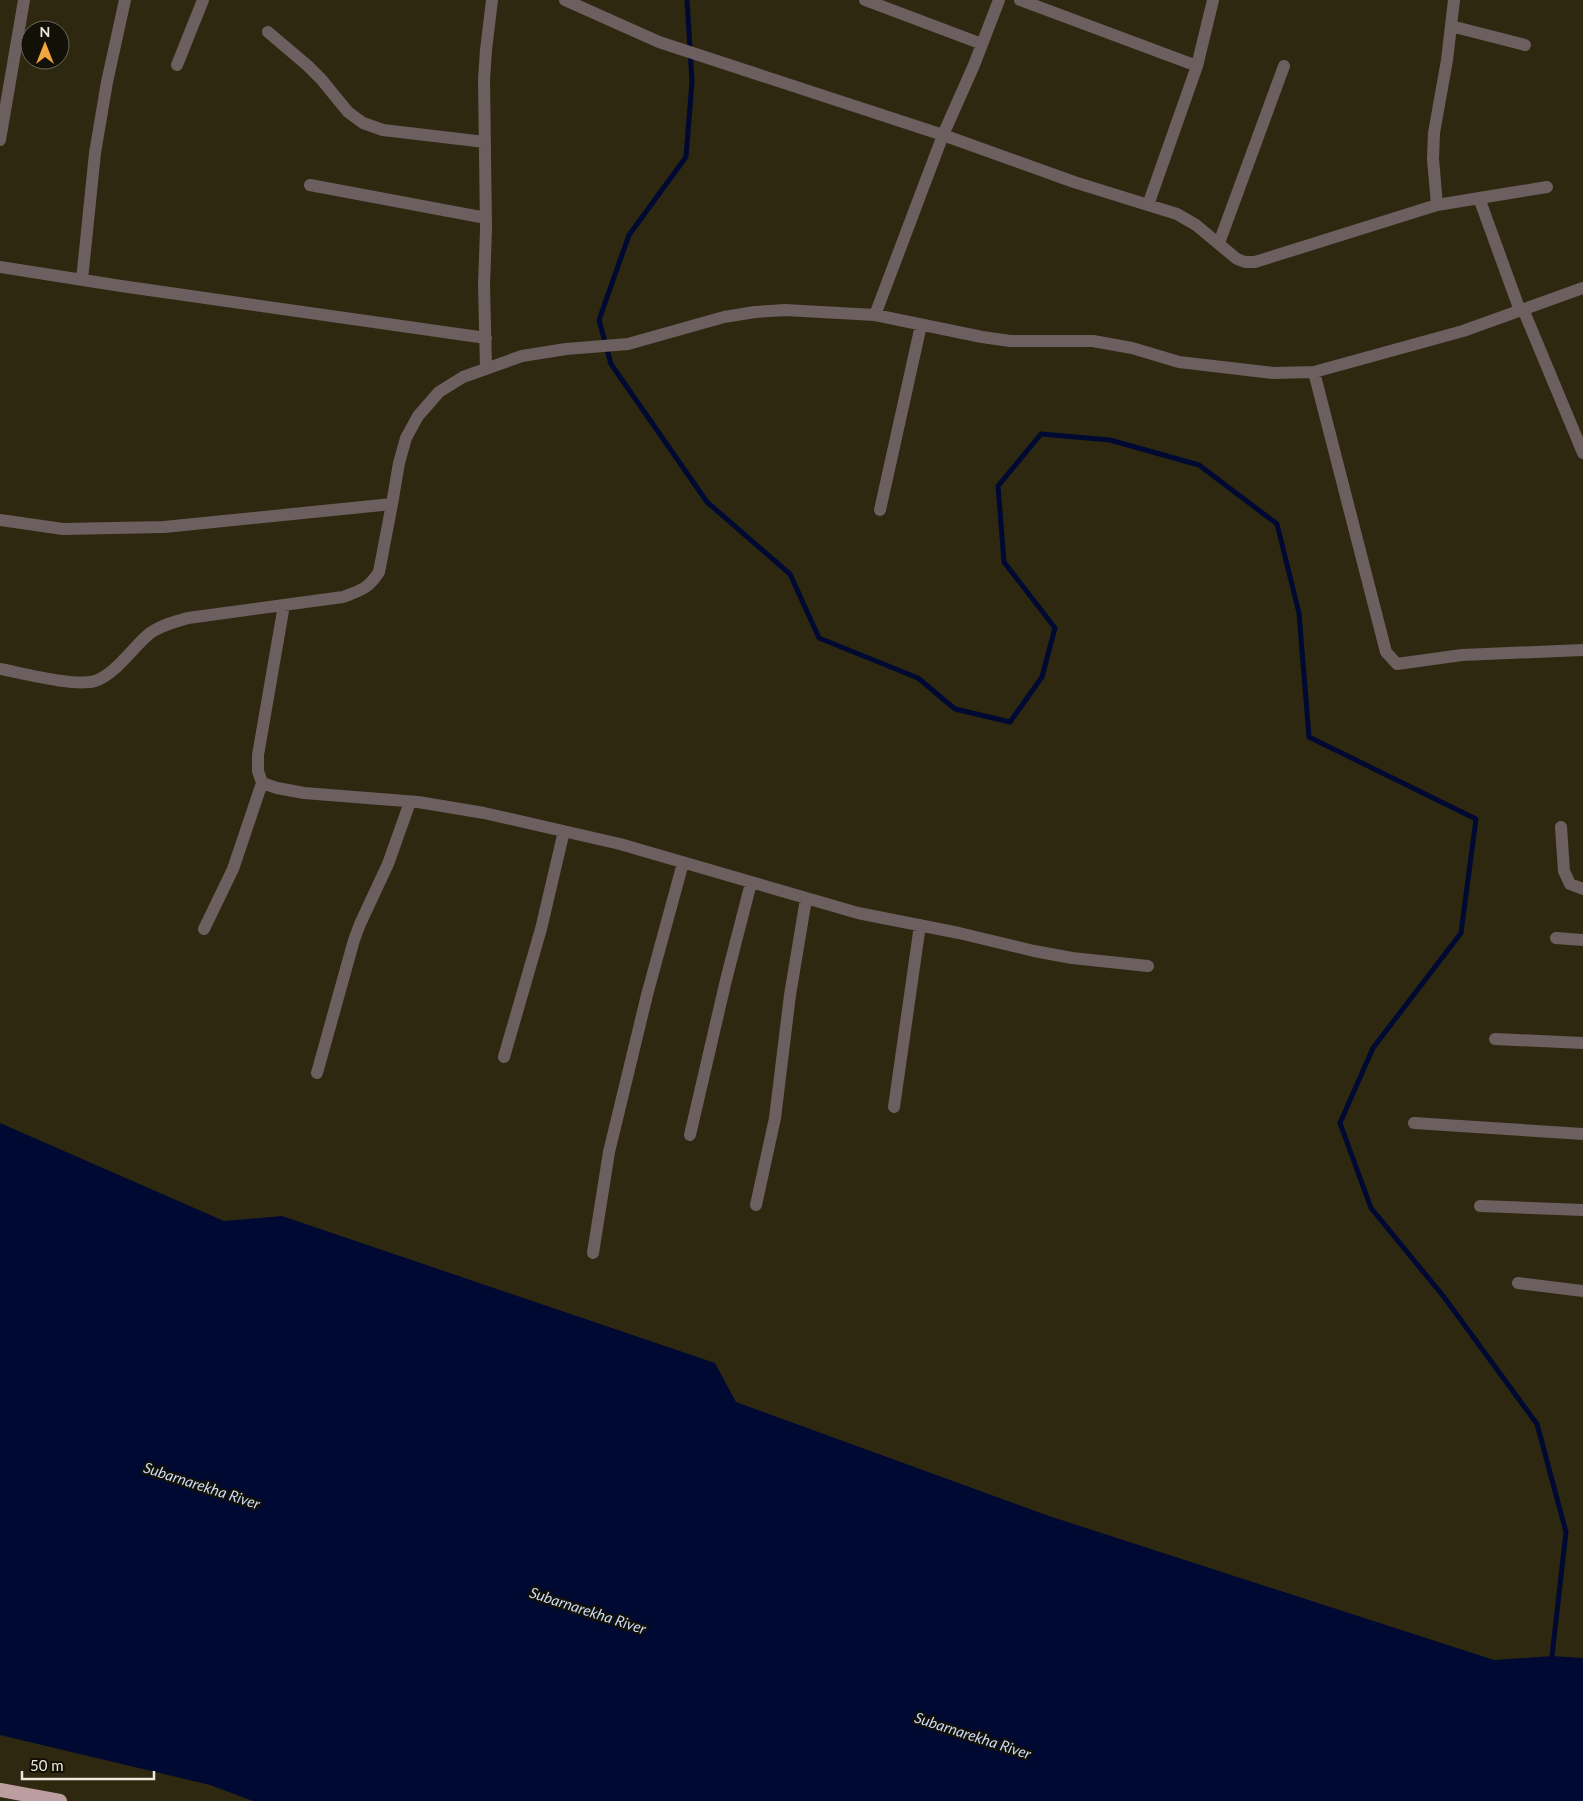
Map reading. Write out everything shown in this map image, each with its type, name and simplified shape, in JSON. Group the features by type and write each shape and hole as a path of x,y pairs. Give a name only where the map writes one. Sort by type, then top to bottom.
{"highway":[{"path":"0,1790 60,1801"}],"street":[{"path":"0,140 24,0"},
{"path":"82,280 95,153 107,82 125,0"},
{"path":"178,66 203,0"},
{"path":"486,368 484,285 486,50 492,0"},
{"path":"565,0 659,42 943,135 1074,182 1177,214 1196,225 1237,259 1245,262 1255,262 1437,205 1547,187"},
{"path":"864,0 982,44"},
{"path":"875,315 943,135 999,0"},
{"path":"1020,0 1197,66"},
{"path":"1148,205 1197,66 1213,0"},
{"path":"1437,205 1433,159 1434,133 1447,60 1454,0"},
{"path":"1451,26 1524,45"},
{"path":"268,32 308,66 348,112 363,123 383,130 485,142"},
{"path":"1219,243 1284,66"},
{"path":"310,185 486,218"},
{"path":"1479,198 1518,308 1523,308"},
{"path":"0,266 82,280 486,338"},
{"path":"0,669 78,684 96,681 114,669 150,633 168,624 188,618 343,597 365,589 373,582 379,572 399,462 406,438 418,416 439,392 463,377 522,356 566,349 628,344 724,317 785,310 875,315 1010,341 1093,341 1132,348 1179,362 1273,374 1314,372 1463,331 1583,288"},
{"path":"1523,308 1583,453"},
{"path":"880,510 921,325"},
{"path":"1314,372 1386,652 1397,664 1462,655 1583,650"},
{"path":"0,520 63,529 164,527 392,504"},
{"path":"204,929 233,869 262,783 258,771 258,755 284,605"},
{"path":"262,783 304,793 410,802 484,813 620,844 858,913 1072,958 1148,966"},
{"path":"317,1073 357,932 388,864 410,802"},
{"path":"1561,827 1564,871 1570,884 1583,889"},
{"path":"504,1056 541,929 564,831"},
{"path":"593,1253 608,1152 684,863"},
{"path":"690,1135 751,883"},
{"path":"756,1205 775,1118 790,995 806,899"},
{"path":"894,1107 920,925"},
{"path":"1556,938 1583,940"},
{"path":"1494,1039 1583,1043"},
{"path":"1414,1123 1583,1134"},
{"path":"1480,1206 1583,1210"},
{"path":"1518,1283 1583,1291"}],"water":[{"name":"Subarnarekha River","path":"0,1123 224,1221 282,1216 715,1363 736,1402 1049,1516 1494,1660 1552,1656 1583,1658 1583,1801 253,1801 210,1785 0,1735"}],"waterway":[{"path":"687,0 692,81 686,157 629,235 599,320 611,364 707,502 790,574 819,638 918,678 955,709 1010,722 1042,677 1055,628 1004,562 998,486 1041,434 1110,440 1199,465 1277,524 1299,613 1309,737 1476,819 1461,933 1373,1048 1340,1123 1371,1208 1444,1297 1537,1424 1566,1532 1552,1656"}]}
